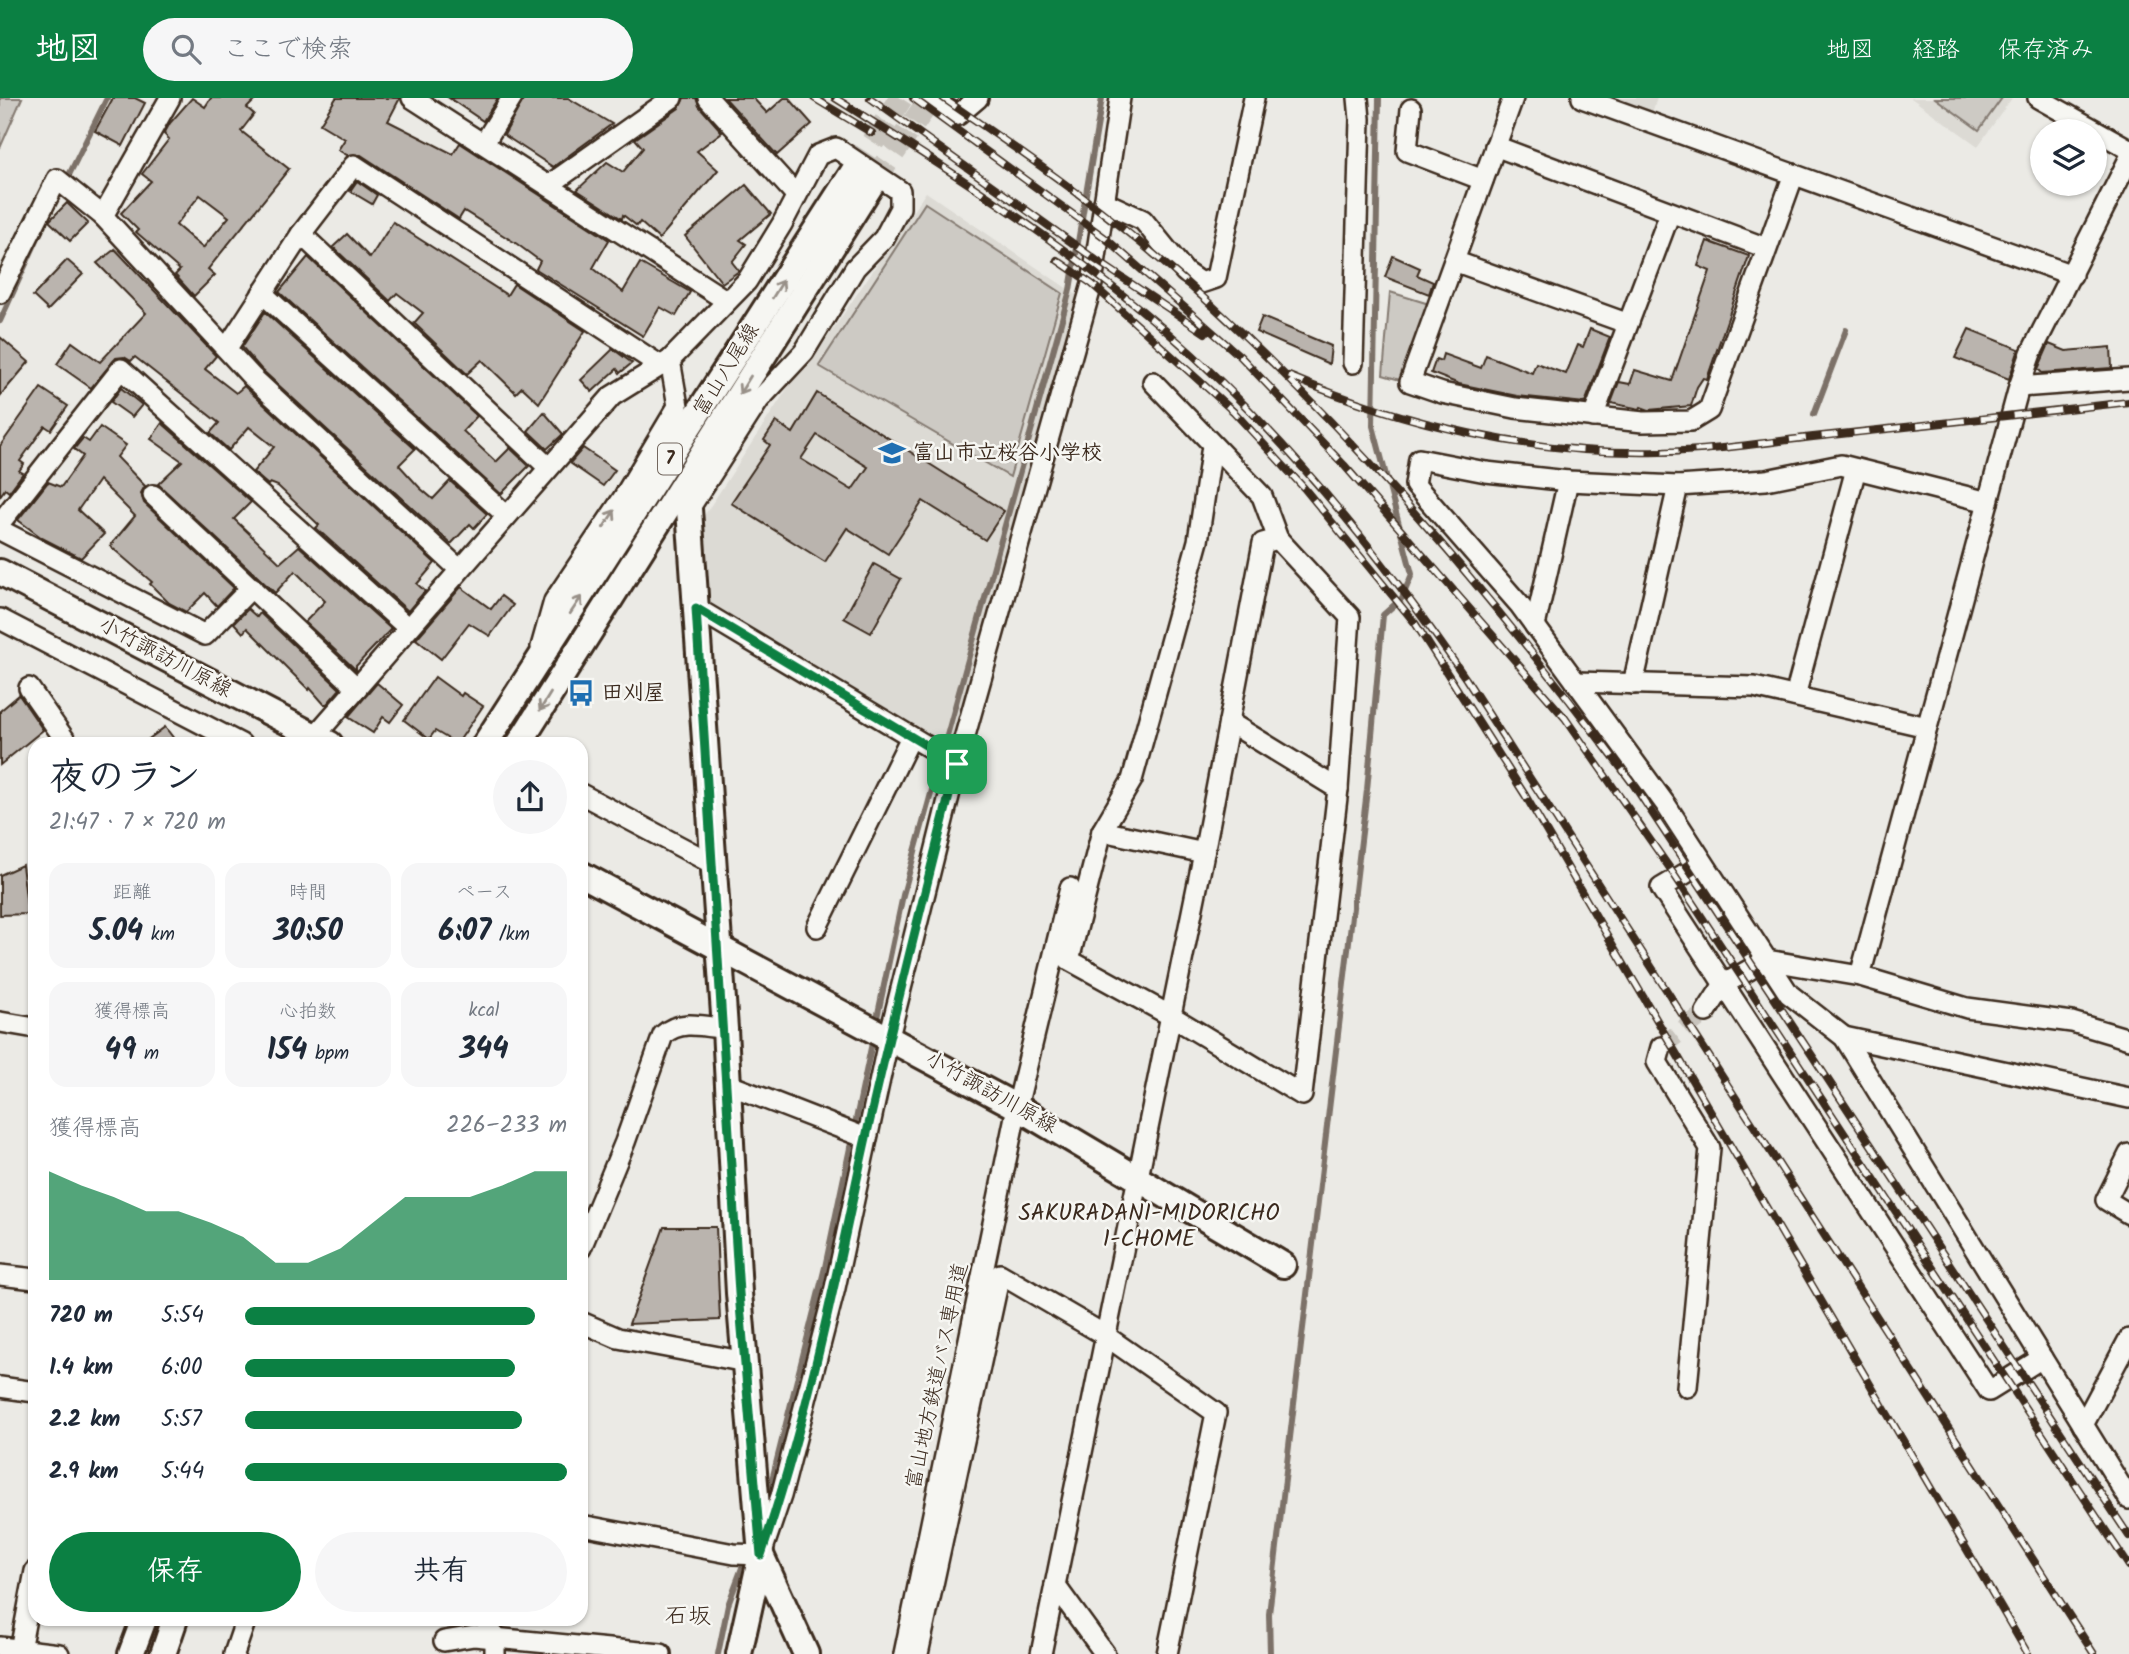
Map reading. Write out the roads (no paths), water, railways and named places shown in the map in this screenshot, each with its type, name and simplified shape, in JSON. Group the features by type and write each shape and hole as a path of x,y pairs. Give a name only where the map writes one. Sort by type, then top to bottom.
{"main road":[{"name":"富山八尾線","path":"490,737 863,177 523,737"},
{"path":"689,509 761,1555 739,1654"},
{"name":"小竹諏訪川原線","path":"0,572 123,635 310,737"},
{"name":"小竹諏訪川原線","path":"588,878 1017,1107 1283,1265"},
{"path":"761,1555 806,1654"},
{"path":"131,1654 141,1626"},
{"path":"163,1654 173,1626"}],"street":[{"path":"103,216 170,98"},
{"path":"412,98 727,301"},
{"path":"484,143 512,98"},
{"path":"549,184 672,98"},
{"path":"708,98 796,195"},
{"path":"929,98 958,115 978,98"},
{"path":"588,1526 734,1554 761,1555 781,1496 831,1301 866,1138 957,764 1092,284 1120,98"},
{"path":"1104,202 1143,220 1185,272 1201,283 1216,278 1254,98"},
{"path":"1353,363 1360,118 1358,98"},
{"path":"1513,98 1410,382 1442,393 1515,408 1643,422 1691,421 1709,410 1794,174"},
{"path":"1582,98 2072,275"},
{"path":"2038,98 2129,149"},
{"path":"1411,109 1406,151 1483,180"},
{"path":"1495,146 1766,248"},
{"path":"320,737 357,688 458,569 612,396 666,363 747,282 818,155 836,148 901,191 900,208 884,238 855,268 804,352 759,400 689,509"},
{"path":"1860,976 2019,387 2031,353 2072,275 2121,193 2129,159"},
{"path":"227,348 301,234 354,165 666,363 678,406 623,498 554,601 536,666"},
{"path":"0,293 57,179 103,216 252,377 458,569"},
{"path":"1593,416 1626,323 1670,214"},
{"path":"301,234 548,467"},
{"path":"1454,261 1626,323"},
{"path":"262,293 506,515"},
{"path":"0,523 121,369 408,628"},
{"path":"2019,387 2129,379"},
{"path":"1153,383 1262,496 1278,539 1350,617 1338,789 1302,1095 1171,1016 1069,960 1102,831 1132,780 1198,541 1212,446"},
{"path":"1987,502 1841,466 1766,480 1678,486 1568,481 1486,472 1419,459 1415,485 1535,626 1666,805 1789,993 1844,1037 2129,1499"},
{"path":"1795,696 1856,469"},
{"path":"1535,626 1568,481"},
{"path":"1633,684 1678,486"},
{"path":"153,495 357,688"},
{"path":"0,530 205,635 251,587"},
{"path":"1041,1654 1204,853 1263,543 1278,539"},
{"path":"696,608 957,764"},
{"path":"0,620 228,737"},
{"path":"1576,682 1754,687 1927,727"},
{"path":"29,688 63,737"},
{"path":"1229,722 1338,789"},
{"path":"817,927 911,737"},
{"path":"588,798 713,864"},
{"path":"1102,831 1204,853"},
{"path":"1703,863 1661,888 1989,1391 2042,1359"},
{"name":"富山地方鉄道バス専用道","path":"904,1654 1017,1107 1070,888"},
{"path":"1706,1012 1724,984 1767,960 1860,976 1966,1009 2072,1022 2129,1039"},
{"path":"0,1022 28,1027"},
{"path":"588,1231 625,1142 663,1035 671,1027 685,1024 725,1029"},
{"path":"1844,1037 2129,1098"},
{"path":"1661,1047 1657,1062 1710,1148 1687,1387"},
{"path":"727,1084 866,1138"},
{"path":"2129,1154 2106,1200 2129,1214"},
{"path":"918,1654 1000,1274 1104,1334 1216,1413 1167,1654"},
{"path":"0,1275 28,1278"},
{"path":"588,1325 618,1338 746,1362"},
{"path":"2083,1425 2129,1339"},
{"path":"0,1387 28,1391"},
{"path":"1055,1586 1105,1654"},
{"path":"20,1650 28,1607"},
{"path":"234,1654 244,1626"},
{"path":"488,1626 495,1647"},
{"path":"444,1641 474,1636 495,1647 661,1654"},
{"path":"0,1647 59,1654"}],"waterway":[{"path":"66,181 107,98"},
{"path":"876,1023 903,895 1070,290 1102,98"},
{"path":"1270,1654 1269,1614 1367,790 1383,615 1402,598 1412,574 1373,426 1379,98"},
{"path":"0,321 41,231"},
{"path":"1814,414 1846,330"},
{"path":"766,1504 825,1267 873,1038"},
{"path":"718,1654 728,1605 746,1557"}],"tunnel":[{"path":"853,172 901,98"},
{"path":"873,182 931,98"},
{"path":"1661,1047 1706,1012"}],"railway":[{"path":"814,98 872,133"},
{"path":"835,98 1046,237 1165,330 1288,451 1363,540 1399,585 1466,679 2094,1654"},
{"path":"870,98 1096,260 1205,333"},
{"path":"913,98 1104,237 1240,356 1344,465 1565,718 1669,867 2129,1566"},
{"path":"943,98 1095,206 1212,305 1342,433 1463,569 1633,784 2129,1536"},
{"path":"1057,260 1092,284 1234,412 1304,488 1415,623 1525,795 2028,1654"},
{"path":"1289,376 1378,409 1470,434 1612,452 1717,448 2129,402"}],"place":[{"name":"富山市立桜谷小学校","path":"892,453"},
{"name":"田刈屋","path":"581,693"}],"district":[{"name":"SAKURADANI-MIDORICHO 1-CHOME","path":"1149,1227"},
{"name":"石坂","path":"688,1617"}]}
